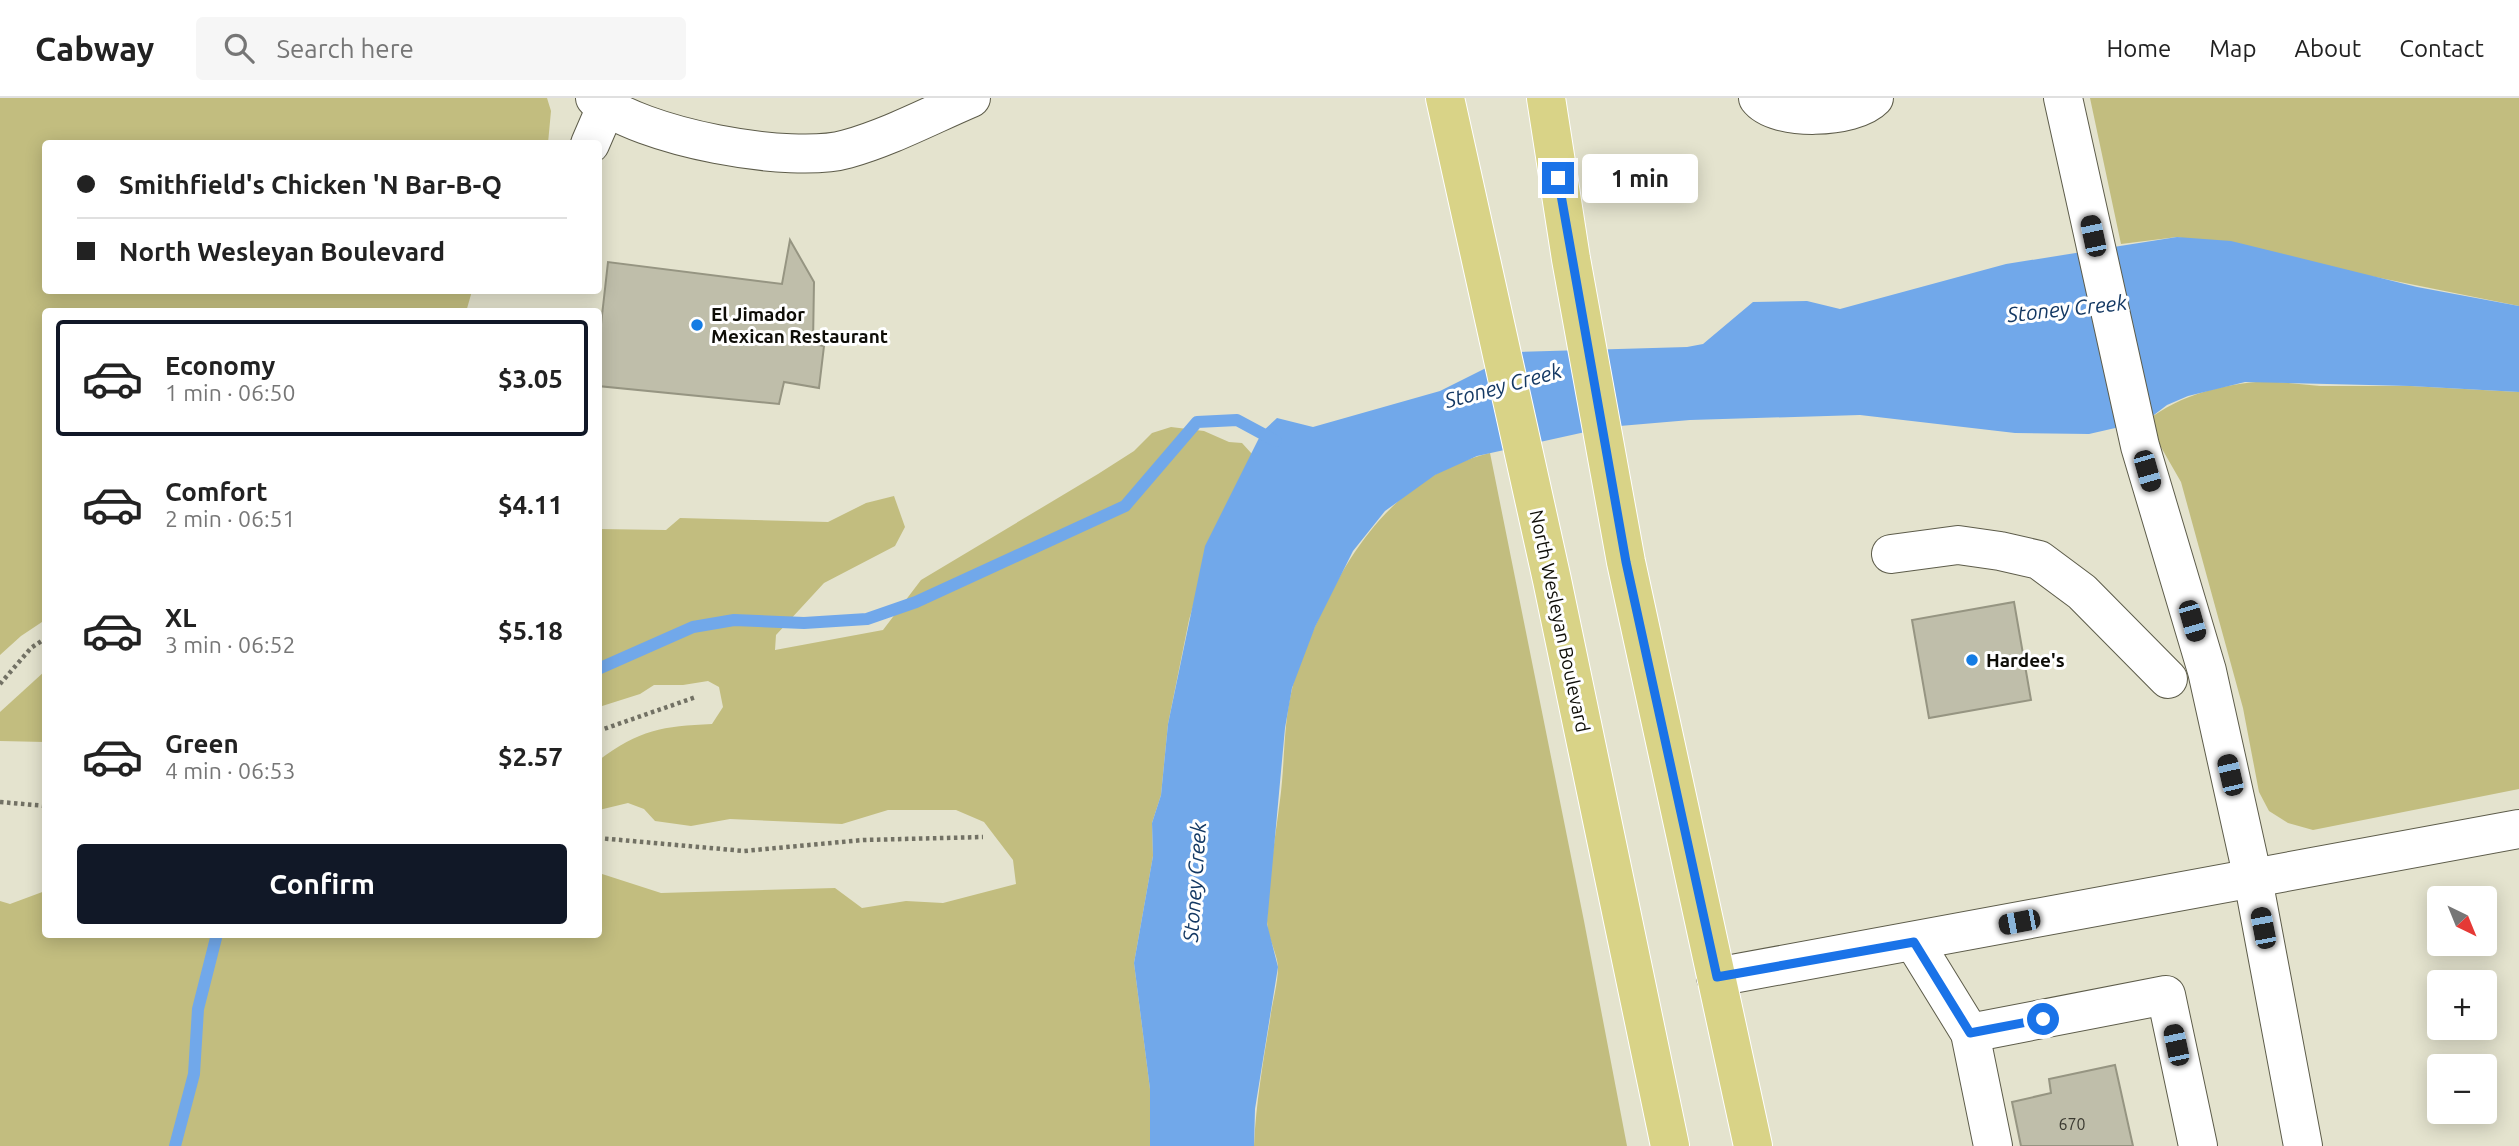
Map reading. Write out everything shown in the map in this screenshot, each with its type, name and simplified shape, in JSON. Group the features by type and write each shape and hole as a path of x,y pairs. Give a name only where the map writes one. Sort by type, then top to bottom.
{"highway":[{"name":"North Wesleyan Boulevard","path":"1445,98 1552,580 1670,1146"},
{"path":"1546,98 1571,259 1626,562 1753,1146"}],"street":[{"path":"591,140 601,103 636,123 688,139 741,148 816,155 847,149 971,98"},
{"path":"1758,98 1762,104 1791,113 1828,115 1867,105 1874,98"},
{"path":"2063,98 2140,446 2207,671 2253,879 2303,1146"},
{"path":"1891,554 1958,545 2039,560 2082,592 2168,680"},
{"path":"1717,977 2519,829"},
{"path":"1914,942 1970,1033 1993,1146"},
{"path":"1970,1033 2166,995 2198,1146"}],"path":[{"path":"0,684 32,648 42,641"},
{"path":"602,729 696,697"},
{"path":"0,802 42,806"},
{"path":"602,838 744,851 863,840 983,837"}],"shaded area":[{"path":"0,98 547,98 551,111 548,140 42,140 42,294 471,294 467,308 42,308 42,622 0,655"},
{"path":"2090,98 2519,98 2519,306 2177,237 2121,244"},
{"path":"2267,381 2320,386 2410,386 2519,392 2519,789 2313,830 2288,823 2269,811 2259,792 2243,708 2181,482 2146,421 2174,404 2204,392"},
{"path":"1171,427 1204,431 1229,442 1242,443 1252,454 1216,526 1189,620 1168,724 1161,795 1152,823 1153,856 1134,963 1150,1089 1150,1146 0,1146 0,901 10,904 42,892 42,938 602,938 602,874 661,893 835,888 862,908 906,901 943,903 1016,884 1013,860 984,822 956,810 888,810 842,824 730,819 691,826 655,821 644,809 628,803 602,809 602,758 639,736 665,728 712,724 723,707 719,687 708,681 683,685 654,685 640,694 602,706 602,529 666,530 680,518 828,522 866,503 894,496 905,527 895,546 824,583 776,635 775,650 883,630 921,580 1098,474 1134,451 1152,433"},
{"path":"1490,453 1627,1146 1254,1146 1260,1083 1278,973 1267,921 1287,717 1297,671 1332,591 1347,564 1384,515 1431,477 1459,463"},
{"path":"42,674 42,742 0,741 0,712"}],"water":[{"name":"Stoney Creek","path":"2177,237 2231,241 2417,287 2519,306 2519,392 2245,382 2188,396 2167,405 2146,421 2089,434 2015,433 1860,415 1690,420 1608,427 1477,456 1435,475 1385,511 1353,551 1315,627 1292,688 1285,728 1267,924 1278,967 1255,1109 1254,1146 1150,1146 1150,1089 1134,963 1153,856 1152,823 1161,795 1168,724 1205,546 1262,432 1277,418 1313,427 1440,391 1518,352 1687,347 1703,344 1753,302 1807,301 1840,309 2006,264"}],"building":[{"name":"El Jimador Mexican Restaurant","path":"790,240 814,282 813,344 824,346 819,388 784,382 779,404 602,386 602,315 608,262 782,284"},
{"name":"Hardee's","path":"2014,602 2031,700 1929,718 1912,620"},
{"path":"2115,1065 2133,1146 2021,1146 2012,1102 2051,1093 2049,1079"}],"waterway":[{"path":"602,667 693,627 734,620 804,623 867,619 916,602 1125,506 1197,422 1237,420 1276,441"},
{"path":"175,1146 194,1074 198,1009 216,938"}],"place":[{"name":"El Jimador Mexican Restaurant","path":"697,325"},
{"name":"Hardee's","path":"1972,660"}],"route":[{"path":"1558,178 1626,562 1717,977 1914,942 1970,1033 2043,1019"}]}
